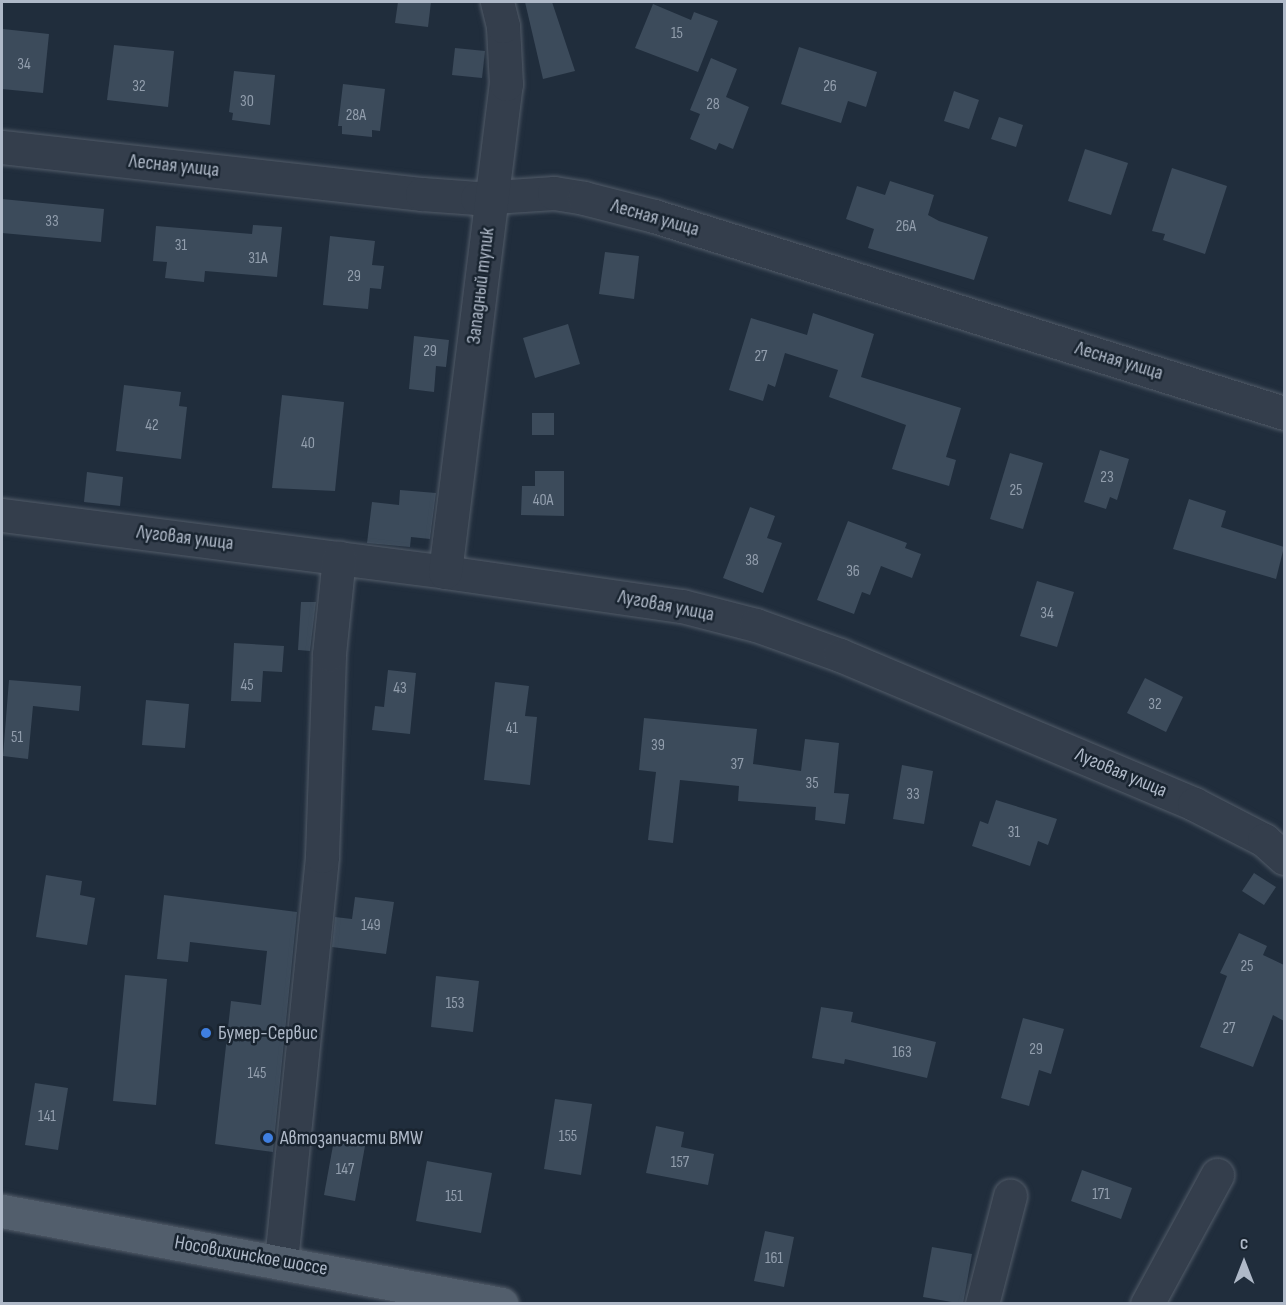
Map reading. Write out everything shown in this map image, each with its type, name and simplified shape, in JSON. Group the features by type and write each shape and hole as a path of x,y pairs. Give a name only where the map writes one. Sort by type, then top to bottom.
{"main road":[{"name":"Носовихинское шоссе","path":"2,1211 281,1261 501,1304"}],"street":[{"name":"Западный тупик","path":"445,572 506,84 503,26 497,2"},
{"name":"Лесная улица","path":"2,147 422,194 492,196 554,194 654,216 1284,413"},
{"name":"Луговая улица","path":"2,515 445,572 682,606 756,625 840,655 1194,804 1264,840 1284,858"},
{"path":"281,1261 322,856 329,654 339,558"},
{"path":"1147,1304 1217,1175"},
{"path":"982,1304 1010,1197"}],"building":[{"path":"398,2 431,2 428,27 395,23"},
{"path":"525,2 552,2 575,71 543,79"},
{"path":"653,4 691,20 694,12 718,21 698,72 635,48"},
{"path":"3,29 49,34 43,93 2,89"},
{"path":"114,45 174,51 168,107 107,100"},
{"path":"799,47 877,72 866,107 848,101 841,123 781,104"},
{"path":"455,48 485,51 482,78 452,75"},
{"path":"711,58 737,69 726,97 749,107 733,149 719,143 716,150 690,139 700,114 690,110"},
{"path":"234,71 275,75 270,125 232,120 233,113 229,112"},
{"path":"343,84 385,89 380,131 372,130 372,137 342,134 342,126 338,126"},
{"path":"954,91 979,100 969,129 944,121"},
{"path":"999,117 1023,125 1016,147 991,139"},
{"path":"1085,149 1128,163 1111,215 1068,201"},
{"path":"1172,168 1227,186 1205,254 1163,240 1165,234 1152,231"},
{"path":"890,181 934,195 928,215 939,221 988,237 974,280 868,248 874,229 846,219 857,186 885,195"},
{"path":"2,199 104,209 101,242 2,233"},
{"path":"253,225 282,227 277,277 205,271 204,282 165,278 167,262 153,261 156,226 252,234"},
{"path":"330,236 375,241 372,265 384,266 381,289 370,288 368,309 323,305"},
{"path":"605,252 639,256 634,299 599,294"},
{"path":"813,313 874,334 861,377 961,408 946,457 956,460 949,486 892,469 906,425 829,397 838,370 785,353 775,387 768,384 763,401 729,390 751,318 807,335"},
{"path":"568,324 580,364 535,378 523,338"},
{"path":"414,336 449,340 446,367 436,366 434,392 409,389"},
{"path":"124,385 181,392 179,406 187,407 181,459 116,451"},
{"path":"282,395 344,402 335,491 272,488"},
{"path":"532,413 554,413 554,435 532,435"},
{"path":"1100,450 1129,459 1117,500 1110,497 1106,509 1084,502"},
{"path":"1010,453 1043,463 1023,529 990,519"},
{"path":"535,471 564,471 564,516 521,515 522,486 535,486"},
{"path":"87,472 123,477 120,506 84,502"},
{"path":"400,490 436,493 430,539 411,537 410,547 367,543 372,502 399,505"},
{"path":"1189,499 1226,511 1221,527 1284,547 1276,579 1173,549"},
{"path":"750,507 775,516 767,538 782,543 763,593 723,578"},
{"path":"848,521 907,543 905,548 921,554 912,578 881,566 870,595 862,592 854,614 817,600"},
{"path":"1037,581 1074,592 1057,647 1020,636"},
{"path":"301,602 316,602 310,651 298,650"},
{"path":"234,643 284,646 282,672 263,671 261,702 231,701"},
{"path":"388,670 416,673 410,734 372,730 375,706 384,707"},
{"path":"1145,678 1183,697 1166,732 1127,713"},
{"path":"9,680 81,686 79,711 33,706 28,759 3,756"},
{"path":"495,682 529,686 525,716 537,717 530,785 484,780"},
{"path":"146,700 189,704 185,748 142,745"},
{"path":"644,718 757,729 753,764 801,771 805,739 839,743 834,793 849,794 845,824 815,820 816,807 738,801 739,786 680,780 673,843 648,840 656,772 639,770"},
{"path":"902,765 933,771 924,824 893,819"},
{"path":"996,800 1057,819 1048,845 1038,841 1030,866 972,846 980,821 988,824"},
{"path":"1254,873 1276,887 1264,905 1242,891"},
{"path":"46,875 82,881 80,895 95,898 87,945 36,937"},
{"path":"164,895 297,912 273,1152 215,1144 231,1001 261,1005 267,951 190,942 188,962 157,959"},
{"path":"355,897 394,902 386,954 332,947 335,917 352,919"},
{"path":"1239,933 1267,946 1263,955 1284,965 1284,1021 1273,1015 1253,1067 1200,1047 1227,976 1220,973"},
{"path":"125,975 167,979 156,1105 113,1101"},
{"path":"436,976 479,981 473,1032 431,1027"},
{"path":"821,1007 853,1012 851,1022 936,1042 927,1078 845,1059 844,1064 812,1058"},
{"path":"1023,1018 1064,1029 1051,1074 1039,1070 1029,1106 1001,1098"},
{"path":"35,1083 68,1088 58,1150 25,1145"},
{"path":"555,1099 592,1104 581,1175 544,1169"},
{"path":"656,1126 684,1132 681,1147 714,1154 708,1185 646,1173"},
{"path":"334,1140 365,1146 355,1201 324,1195"},
{"path":"427,1161 492,1173 481,1233 416,1221"},
{"path":"1082,1170 1132,1188 1121,1219 1071,1201"},
{"path":"765,1231 794,1237 784,1287 754,1281"},
{"path":"932,1247 972,1254 963,1304 923,1297"}],"place":[{"name":"Бумер-Сервис","path":"206,1033"},
{"name":"Автозапчасти BMW","path":"268,1138"}]}
